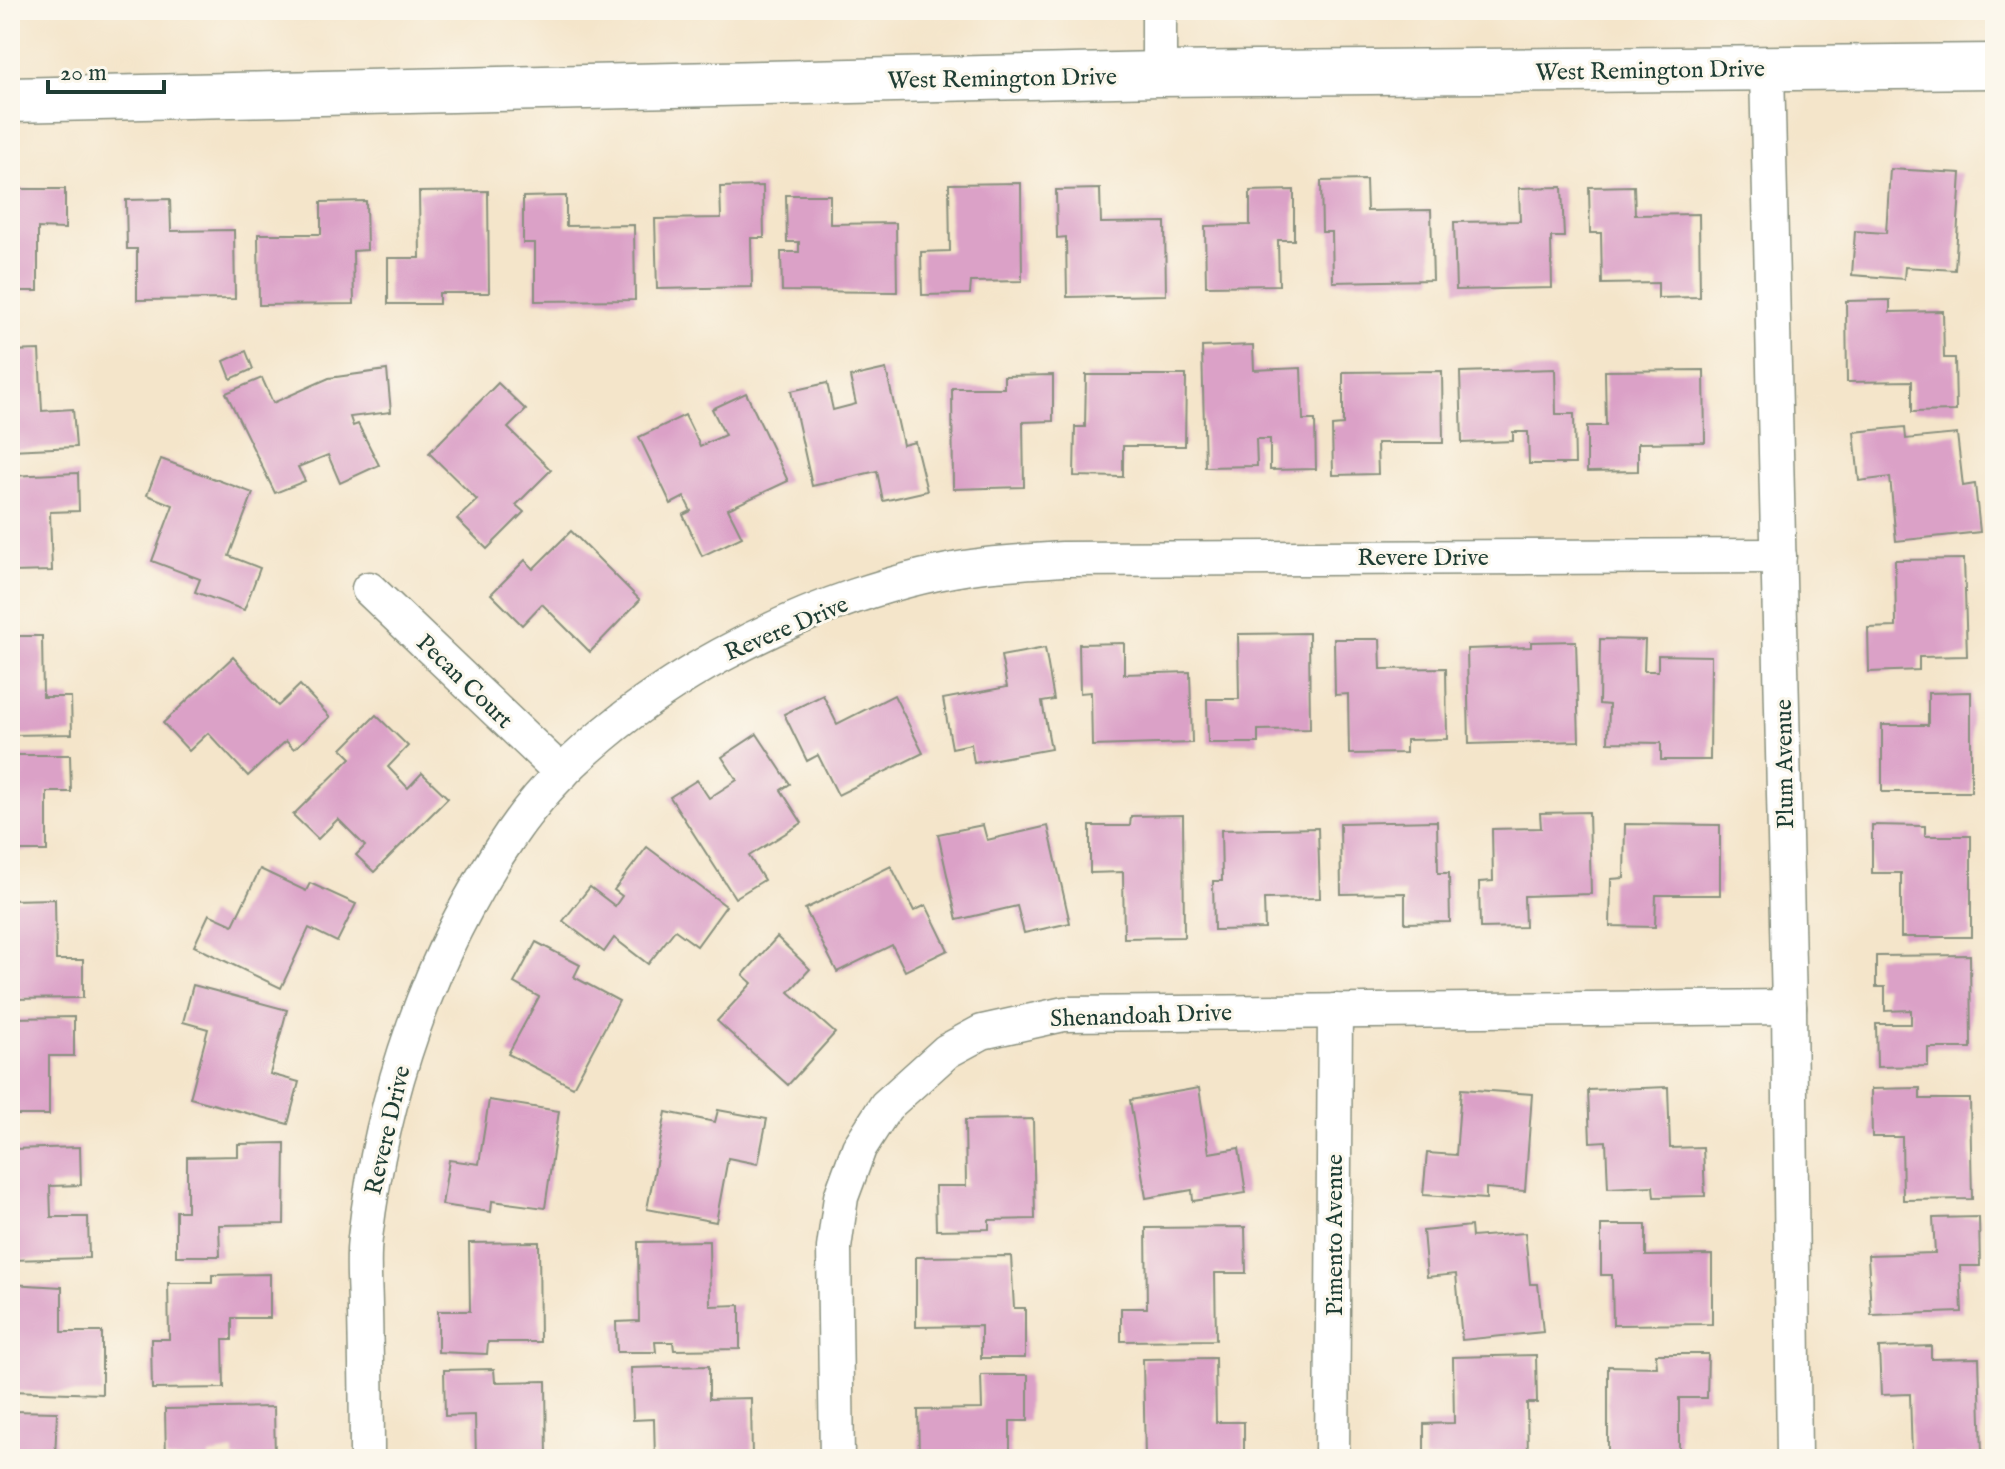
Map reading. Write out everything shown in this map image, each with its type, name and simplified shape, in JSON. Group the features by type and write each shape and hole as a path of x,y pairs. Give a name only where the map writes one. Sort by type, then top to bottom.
{"street":[{"path":"1159,10 1159,74"},
{"name":"West Remington Drive","path":"10,100 1159,74 1995,66"},
{"name":"Plum Avenue","path":"1767,69 1789,1007 1794,1459"},
{"name":"Revere Drive","path":"367,1459 365,1243 378,1151 399,1070 429,982 469,903 512,832 562,773 612,728 662,692 761,634 832,605 904,583 983,565 1063,559 1779,556"},
{"name":"Pecan Court","path":"369,589 562,773"},
{"name":"Shenandoah Drive","path":"837,1459 834,1248 841,1197 859,1148 886,1106 915,1076 947,1051 982,1032 1064,1014 1789,1007"},
{"name":"Pimento Avenue","path":"1332,1459 1335,1011"}],"building":[{"path":"1890,169 1961,173 1955,270 1905,267 1904,279 1852,275 1855,231 1886,233"},
{"path":"1366,180 1367,211 1431,210 1433,280 1333,282 1332,232 1322,232 1321,181"},
{"path":"1021,183 1022,281 971,282 970,294 922,295 921,252 950,251 949,184"},
{"path":"763,186 764,238 751,238 752,287 657,289 655,219 721,218 720,187"},
{"path":"1634,186 1635,215 1699,214 1700,297 1658,298 1658,283 1602,284 1601,233 1590,233 1589,187"},
{"path":"1562,187 1564,237 1551,237 1552,288 1456,290 1454,222 1520,221 1519,188"},
{"path":"10,189 65,189 65,229 38,228 38,291 10,291"},
{"path":"1100,189 1101,223 1165,222 1166,295 1067,297 1066,237 1057,238 1056,190"},
{"path":"1294,190 1294,240 1278,240 1279,285 1206,286 1205,226 1250,225 1250,191"},
{"path":"488,191 489,293 439,293 439,304 388,304 388,258 420,258 419,192"},
{"path":"786,195 830,195 830,224 896,223 897,292 782,291 781,252 799,252 799,242 787,242"},
{"path":"566,196 566,226 634,225 635,300 535,301 535,243 523,243 523,197"},
{"path":"170,199 171,231 234,230 235,299 137,300 137,249 127,249 126,200"},
{"path":"366,201 367,250 353,251 354,304 259,305 258,234 321,234 321,202"},
{"path":"1890,300 1890,312 1943,311 1944,358 1955,358 1956,411 1912,412 1912,381 1847,382 1846,301"},
{"path":"1253,345 1254,370 1301,368 1303,420 1315,420 1316,469 1270,470 1270,439 1256,439 1257,466 1205,467 1202,347"},
{"path":"39,350 42,411 73,409 76,447 10,450 10,351"},
{"path":"246,351 253,369 231,379 224,361"},
{"path":"886,369 903,445 915,442 927,491 883,501 877,471 812,486 791,391 827,383 833,410 856,404 850,377"},
{"path":"1555,369 1556,414 1574,414 1575,464 1529,464 1528,432 1513,432 1513,441 1462,443 1460,372"},
{"path":"387,370 391,412 350,417 353,426 358,424 379,465 340,483 328,455 298,467 305,481 275,493 226,393 262,378 273,403 329,378"},
{"path":"1704,370 1705,442 1638,443 1638,471 1587,472 1587,426 1606,426 1605,371"},
{"path":"1442,371 1443,443 1377,443 1378,474 1333,475 1332,426 1343,425 1343,372"},
{"path":"1053,375 1053,421 1023,422 1024,487 953,489 952,388 1004,388 1004,376"},
{"path":"1086,375 1186,375 1185,446 1123,446 1123,477 1074,476 1075,427 1085,427"},
{"path":"498,383 526,410 508,428 551,470 516,505 524,512 487,549 457,519 477,500 429,453"},
{"path":"746,393 788,481 728,509 742,537 702,556 683,515 691,511 684,497 671,504 639,437 685,415 700,446 725,435 712,409"},
{"path":"1905,427 1906,439 1957,434 1963,486 1975,484 1980,532 1896,541 1890,477 1859,481 1854,432"},
{"path":"161,459 253,493 229,556 260,568 244,610 195,592 200,579 152,561 173,505 147,495"},
{"path":"78,473 79,511 50,512 52,571 10,572 10,476"},
{"path":"571,531 640,600 590,652 542,604 522,625 491,594 525,560 533,569"},
{"path":"1964,559 1967,656 1919,657 1919,670 1869,672 1868,628 1896,627 1895,560"},
{"path":"1309,633 1310,729 1258,730 1258,743 1208,743 1207,699 1239,699 1238,634"},
{"path":"10,636 42,636 43,697 71,697 72,734 10,735"},
{"path":"1334,639 1380,639 1381,669 1446,668 1447,739 1406,740 1406,753 1349,754 1348,694 1335,695"},
{"path":"1600,639 1645,640 1644,671 1658,671 1658,655 1711,656 1710,760 1661,760 1661,743 1608,742 1609,705 1599,704"},
{"path":"1576,641 1579,741 1469,744 1467,649 1531,647 1531,642"},
{"path":"1124,643 1124,674 1190,672 1192,743 1092,746 1091,692 1080,693 1079,644"},
{"path":"1045,648 1054,700 1042,702 1051,749 974,763 971,744 952,748 943,699 1007,687 1001,656"},
{"path":"233,657 278,706 300,685 330,717 294,749 286,741 248,776 208,733 189,751 163,723"},
{"path":"1971,692 1971,792 1882,792 1882,725 1928,725 1928,693"},
{"path":"823,695 837,724 894,695 923,753 838,795 818,755 807,761 784,714"},
{"path":"376,715 408,746 388,767 408,788 422,773 448,798 374,872 356,855 365,846 338,819 318,839 293,815 351,758 342,749"},
{"path":"757,734 790,784 781,790 802,823 749,856 764,880 735,898 670,797 697,780 709,798 737,780 722,757"},
{"path":"10,755 70,755 71,792 47,792 47,851 10,851"},
{"path":"1589,812 1591,894 1524,896 1525,927 1480,928 1479,882 1493,881 1492,829 1541,828 1540,813"},
{"path":"1183,815 1184,937 1124,938 1123,872 1090,873 1090,826 1130,826 1131,816"},
{"path":"1437,821 1438,873 1449,873 1450,922 1405,923 1405,893 1341,894 1340,823"},
{"path":"1625,824 1720,825 1720,895 1656,895 1655,927 1610,926 1611,879 1624,878"},
{"path":"983,825 987,840 1048,826 1070,923 1024,933 1017,906 957,920 938,834"},
{"path":"1872,825 1925,826 1925,836 1971,836 1971,937 1901,937 1901,873 1872,873"},
{"path":"1318,828 1320,898 1264,899 1265,929 1214,930 1213,881 1222,881 1221,830"},
{"path":"647,847 726,906 697,946 675,930 648,964 614,938 604,952 563,921 590,887 615,906 622,896 614,890"},
{"path":"891,866 914,911 926,905 948,950 905,971 892,945 837,972 805,909"},
{"path":"260,869 306,891 310,883 356,904 337,942 309,928 281,988 194,946 209,914 233,925"},
{"path":"55,899 56,960 83,960 83,998 10,999 10,900"},
{"path":"777,937 810,969 789,992 835,1033 788,1085 717,1021 752,983 743,975"},
{"path":"536,942 580,965 574,977 619,1001 573,1087 508,1054 539,997 514,983"},
{"path":"1970,955 1971,1048 1928,1048 1928,1066 1877,1067 1876,1024 1911,1024 1911,1010 1885,1011 1885,987 1876,987 1876,956"},
{"path":"193,985 287,1010 270,1074 299,1082 288,1124 190,1098 208,1029 183,1022"},
{"path":"74,1017 74,1056 49,1056 49,1115 10,1115 10,1018"},
{"path":"1668,1087 1670,1148 1703,1147 1705,1196 1654,1197 1653,1186 1608,1188 1606,1141 1590,1142 1588,1090"},
{"path":"1199,1088 1209,1153 1239,1148 1246,1193 1193,1201 1192,1190 1146,1198 1130,1100"},
{"path":"1920,1088 1920,1099 1970,1099 1972,1199 1903,1200 1902,1137 1872,1137 1871,1089"},
{"path":"1461,1089 1532,1094 1525,1191 1486,1188 1486,1199 1423,1195 1427,1153 1456,1155"},
{"path":"489,1100 559,1111 545,1208 492,1201 491,1212 442,1205 449,1160 479,1164"},
{"path":"718,1110 767,1119 758,1164 728,1158 716,1222 647,1209 666,1112 715,1122"},
{"path":"1033,1119 1035,1219 989,1220 989,1229 936,1230 935,1186 966,1186 965,1120"},
{"path":"285,1143 284,1224 219,1225 220,1256 176,1256 176,1211 187,1211 187,1157 238,1156 238,1144"},
{"path":"80,1147 81,1185 50,1186 51,1217 88,1217 89,1258 10,1260 10,1149"},
{"path":"1979,1217 1980,1266 1960,1266 1962,1312 1871,1315 1868,1255 1935,1253 1933,1218"},
{"path":"1601,1225 1646,1225 1646,1256 1712,1255 1712,1324 1613,1325 1612,1275 1601,1275"},
{"path":"1471,1226 1472,1237 1525,1233 1530,1284 1538,1284 1543,1332 1462,1340 1456,1274 1427,1277 1423,1231"},
{"path":"1245,1227 1246,1273 1215,1273 1216,1340 1121,1341 1121,1308 1147,1308 1146,1228"},
{"path":"709,1241 710,1306 740,1305 740,1349 674,1350 673,1342 655,1342 656,1352 617,1352 616,1322 639,1321 638,1242"},
{"path":"539,1242 540,1342 488,1342 487,1354 438,1352 438,1311 470,1311 469,1243"},
{"path":"1011,1256 1014,1308 1025,1308 1025,1358 981,1358 981,1326 916,1327 916,1257"},
{"path":"270,1274 270,1318 232,1318 232,1340 223,1340 224,1388 152,1389 151,1339 169,1339 168,1283 212,1283 212,1275"},
{"path":"10,1284 62,1287 62,1332 102,1332 102,1394 10,1391"},
{"path":"1931,1346 1931,1359 1979,1358 1982,1454 1912,1456 1910,1394 1881,1395 1879,1348"},
{"path":"1656,1354 1708,1354 1707,1398 1679,1398 1679,1459 1608,1459 1608,1366 1657,1367"},
{"path":"1536,1355 1537,1403 1527,1403 1528,1457 1424,1459 1424,1424 1454,1423 1453,1357"},
{"path":"1215,1358 1216,1422 1244,1422 1244,1459 1145,1459 1143,1359"},
{"path":"709,1366 709,1399 751,1398 752,1459 655,1459 654,1419 633,1420 631,1368"},
{"path":"494,1369 495,1382 546,1381 547,1459 476,1459 475,1415 445,1416 444,1370"},
{"path":"981,1375 1028,1375 1028,1421 1010,1421 1010,1459 919,1459 918,1410 982,1409"},
{"path":"274,1407 275,1459 234,1459 234,1451 209,1455 209,1459 166,1459 165,1409"},
{"path":"10,1411 57,1412 55,1459 13,1459"}]}
